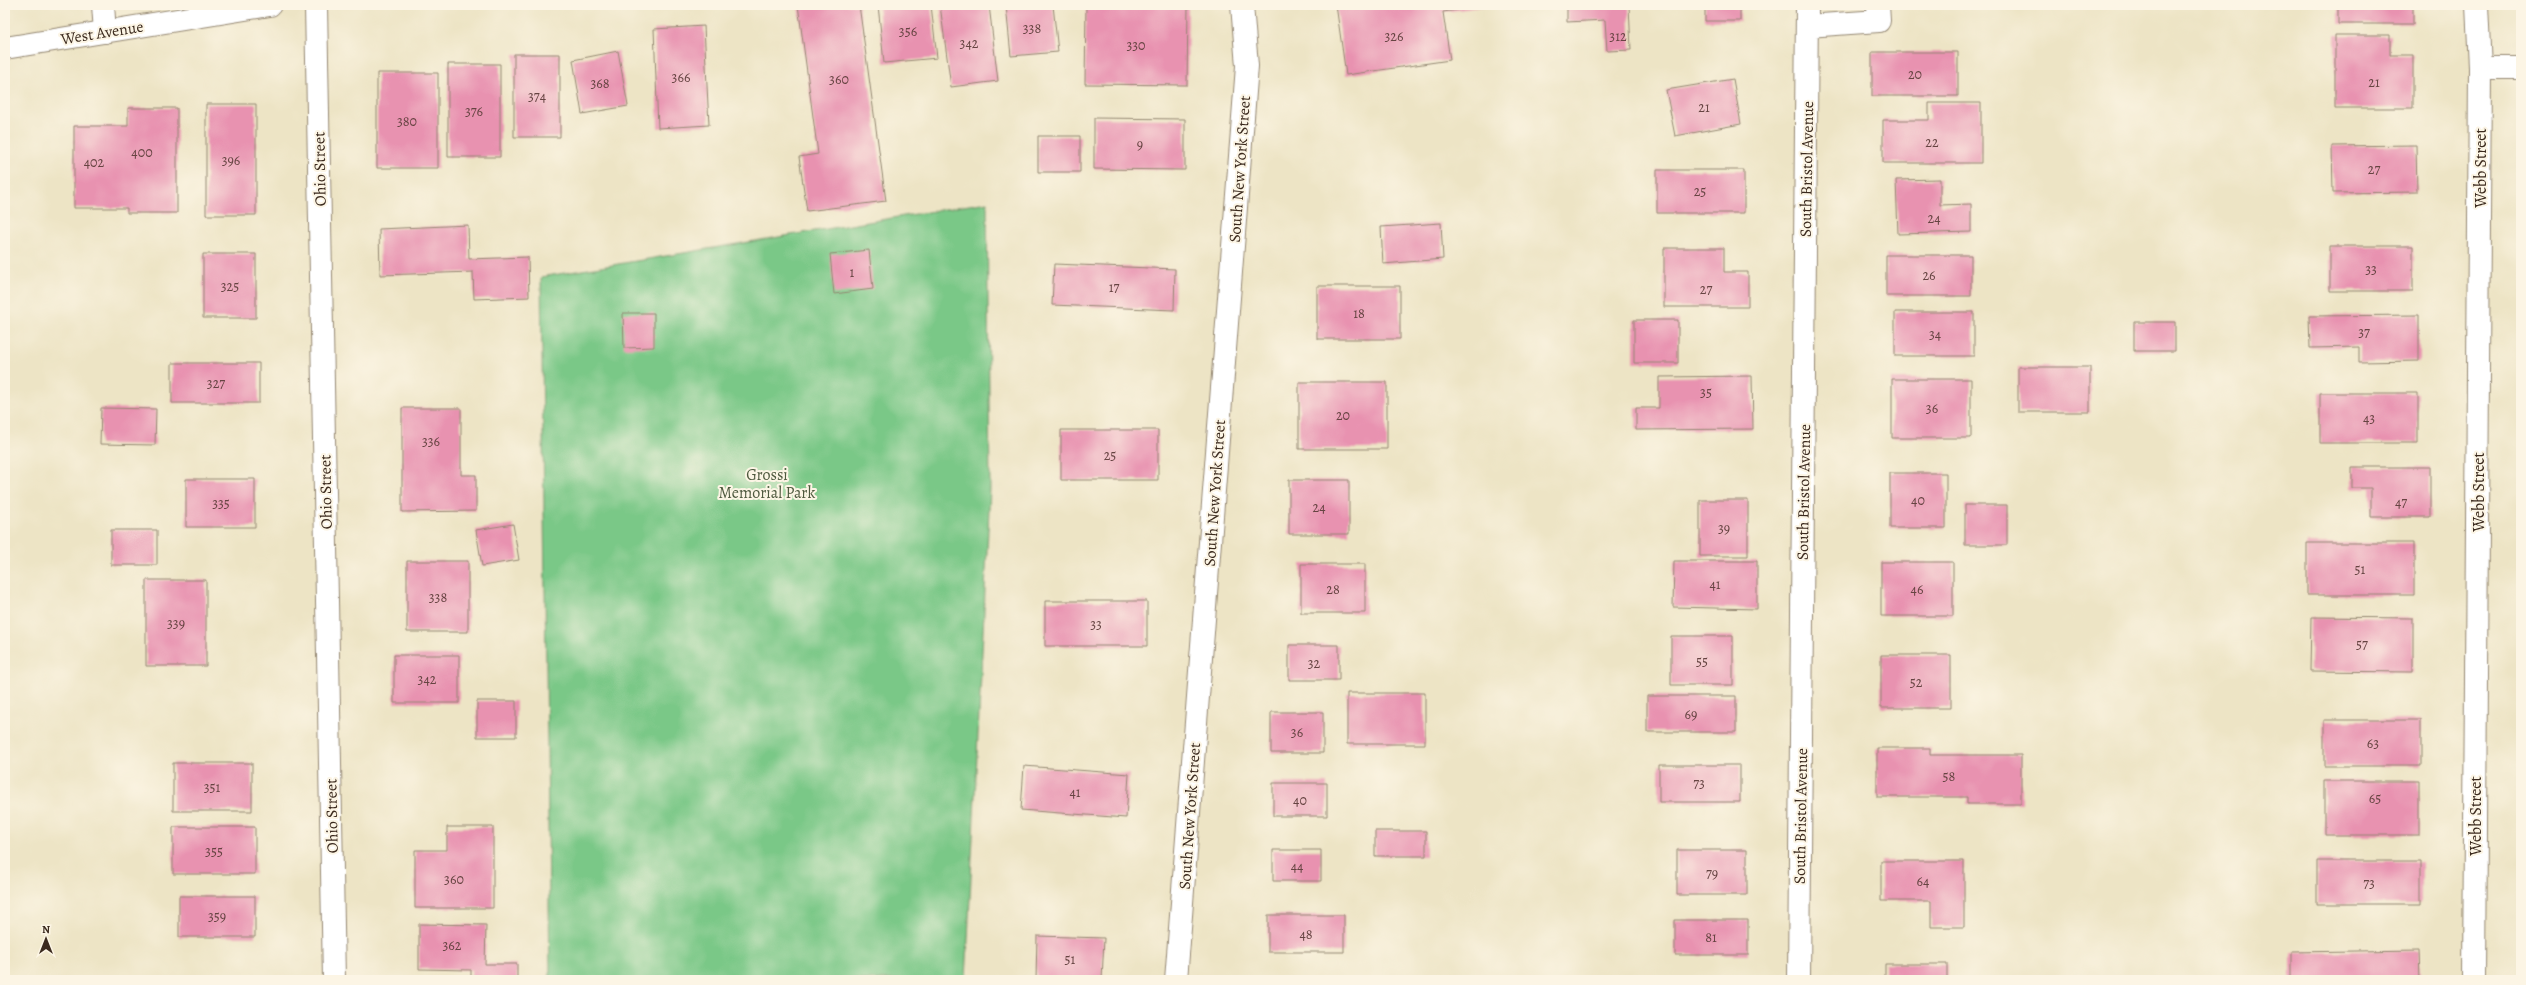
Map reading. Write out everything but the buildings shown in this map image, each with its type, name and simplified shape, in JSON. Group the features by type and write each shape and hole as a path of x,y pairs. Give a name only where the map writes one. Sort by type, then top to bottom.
{"main road":[{"path":"103,5 105,32"},
{"name":"West Avenue","path":"5,48 270,5"},
{"name":"Ohio Street","path":"316,5 334,980"},
{"name":"South New York Street","path":"1176,980 1247,66 1242,5"},
{"path":"1807,15 1879,22 1878,5"},
{"name":"Webb Street","path":"2474,980 2480,68 2477,5"},
{"name":"South Bristol Avenue","path":"1799,980 1807,15"},
{"path":"2480,68 2521,68"}],"green space":[{"name":"Grossi Memorial Park","path":"987,202 990,489 966,980 550,980 541,277"}]}
